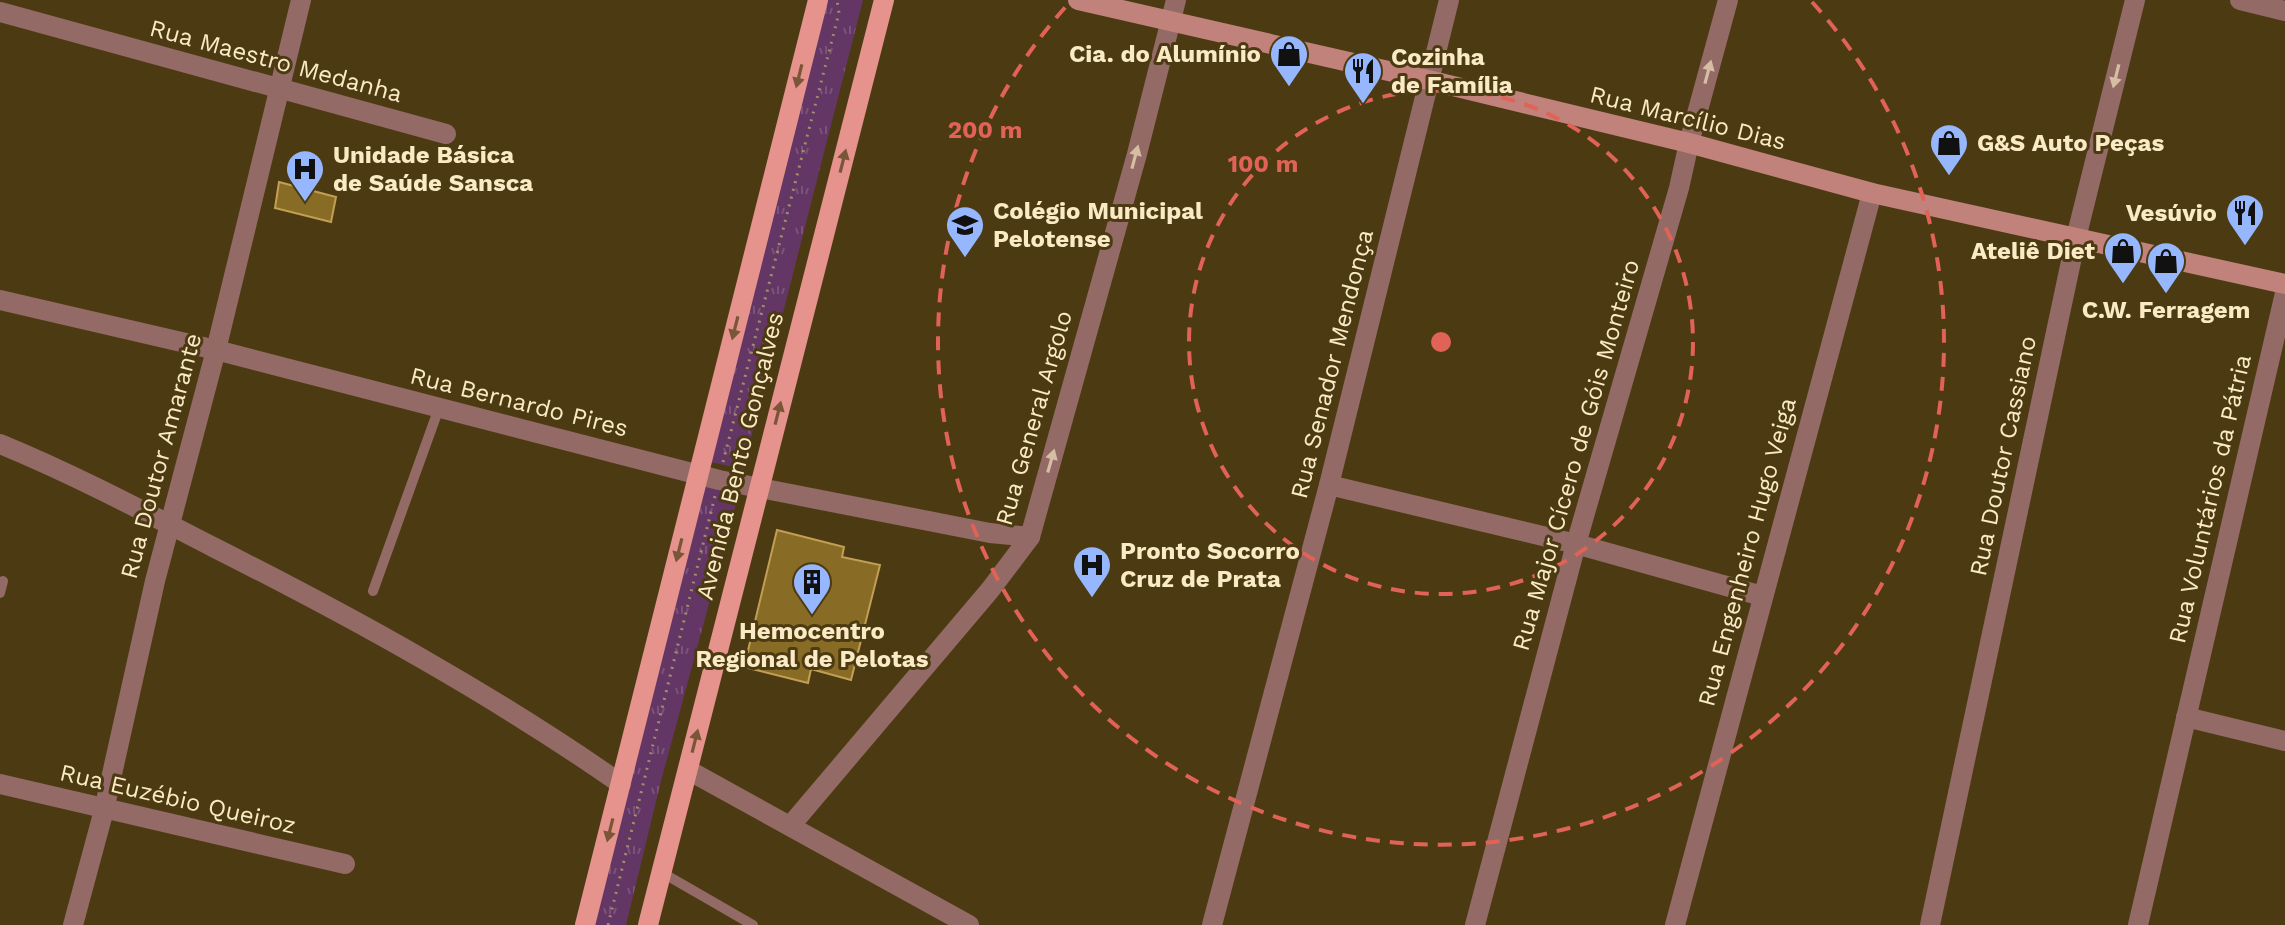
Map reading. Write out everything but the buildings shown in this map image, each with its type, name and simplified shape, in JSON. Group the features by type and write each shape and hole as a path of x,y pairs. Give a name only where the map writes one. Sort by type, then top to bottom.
{"main road":[{"name":"Avenida Bento Gonçalves","path":"585,925 818,0"},
{"name":"Avenida Bento Gonçalves","path":"648,925 884,0"},
{"name":"Rua Marcílio Dias","path":"1078,0 1689,143 1872,193 2285,284"}],"street":[{"name":"Rua Doutor Amarante","path":"73,925 104,810 169,525 216,350 301,0"},
{"name":"Rua General Argolo","path":"791,825 990,590 1030,537 1137,154 1176,0"},
{"name":"Rua Senador Mendonça","path":"1212,925 1329,485 1449,0"},
{"name":"Rua Major Cícero de Góis Monteiro","path":"1475,925 1576,544 1679,188 1728,0"},
{"name":"Rua Doutor Cassiano","path":"1930,925 2076,238 2135,0"},
{"path":"2240,0 2285,11"},
{"name":"Rua Maestro Medanha","path":"0,12 446,134"},
{"name":"Rua Engenheiro Hugo Veiga","path":"1675,925 1872,193"},
{"name":"Rua Voluntários da Pátria","path":"2138,925 2285,293"},
{"name":"Rua Bernardo Pires","path":"0,300 216,350 698,475 990,533 1030,537"},
{"path":"0,444 290,586 437,666 557,739 621,784"},
{"path":"1329,485 1576,544 1762,596"},
{"path":"2186,717 2285,741"},
{"path":"688,770 969,925"},
{"name":"Rua Euzébio Queiroz","path":"0,784 345,864"}],"lane":[{"path":"373,591 439,408"},
{"path":"0,593 3,581"},
{"path":"661,872 753,925"}],"green space":[{"path":"825,0 863,0 743,469 706,461"},
{"path":"702,485 739,493 661,781 626,925 588,925"}],"place":[{"name":"Cia. do Alumínio","path":"1289,88"},
{"name":"Cozinha de Família","path":"1363,105"},
{"name":"G&S Auto Peças","path":"1949,177"},
{"name":"Unidade Básica de Saúde Sansca","path":"305,203"},
{"name":"Vesúvio","path":"2245,247"},
{"name":"Colégio Municipal Pelotense","path":"965,259"},
{"name":"Ateliê Diet","path":"2123,285"},
{"name":"C.W. Ferragem","path":"2166,295"},
{"name":"Pronto Socorro Cruz de Prata","path":"1092,599"},
{"name":"Hemocentro Regional de Pelotas","path":"812,616"}]}
